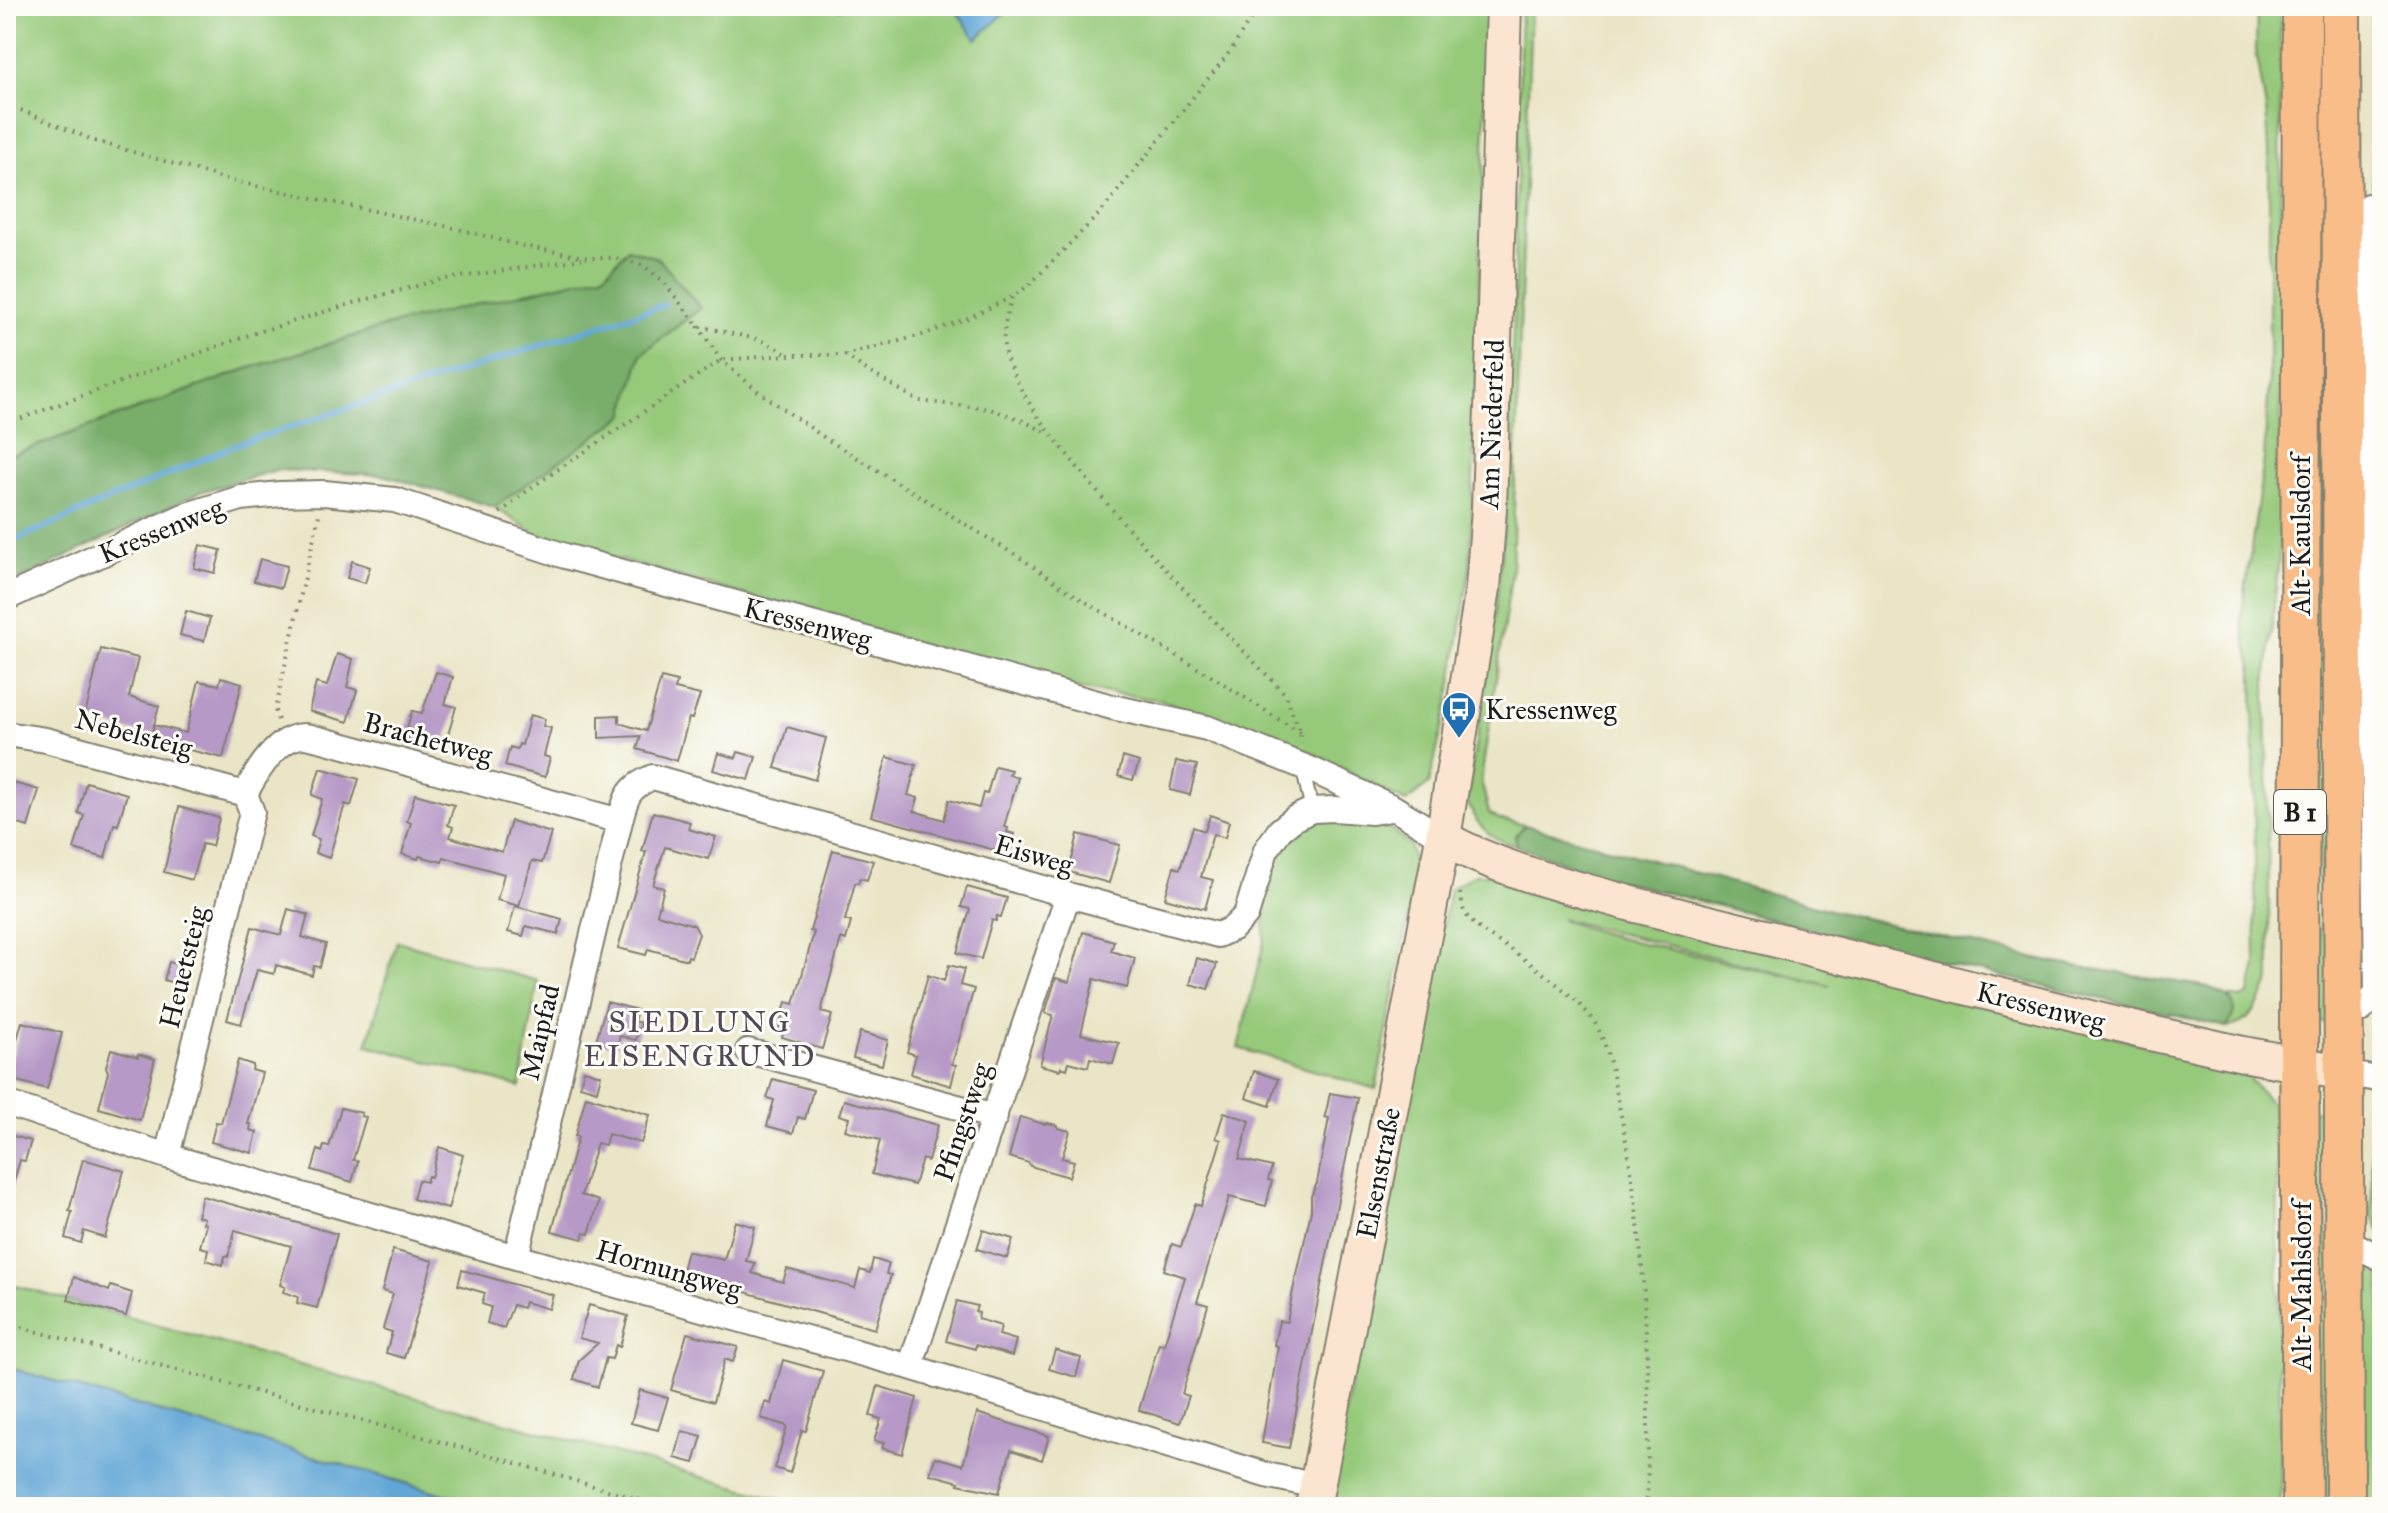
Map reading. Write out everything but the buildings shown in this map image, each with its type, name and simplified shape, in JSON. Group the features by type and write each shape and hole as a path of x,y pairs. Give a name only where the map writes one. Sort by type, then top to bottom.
{"main road":[{"name":"Alt-Kaulsdorf","path":"2302,6 2338,202 2365,470 2345,1073"},
{"name":"Alt-Kaulsdorf","path":"2299,1064 2306,242 2338,202 2341,6"},
{"name":"Alt-Mahlsdorf","path":"2299,1064 2302,1507"},
{"name":"Alt-Mahlsdorf","path":"2345,1073 2345,1507"}],"street":[{"name":"Am Niederfeld","path":"1443,838 1483,588 1489,509 1504,6"},
{"name":"Kressenweg","path":"6,598 184,516 241,498 324,493 395,500 565,556 1112,707 1207,728 1302,766 1394,808 1477,855 1552,881 1632,904 2142,1031 2345,1073"},
{"name":"Nebelsteig","path":"6,734 46,740 245,794"},
{"name":"Brachetweg","path":"286,741 302,736 323,740 620,821"},
{"path":"245,794 259,768 286,741"},
{"name":"Eisweg","path":"620,821 626,797 636,784 653,777 1218,935 1233,928 1246,915 1266,850 1280,830 1312,810"},
{"name":"Heuetsteig","path":"167,1156 252,812 245,794"},
{"path":"1312,810 1372,812 1394,808"},
{"name":"Maipfad","path":"516,1257 620,821"},
{"name":"Elsenstraße","path":"1315,1496 1443,838"},
{"name":"Pfingstweg","path":"910,1367 1068,895"},
{"path":"748,1051 995,1117"},
{"path":"2345,1073 2382,1080"},
{"name":"Hornungweg","path":"6,1103 167,1156 910,1367 1266,1475 1315,1496"},
{"path":"2344,1239 2382,1259"}],"lane":[{"path":"1302,766 1312,810"}],"path":[{"path":"481,529 532,487 721,360 845,355 922,335 1012,297 1028,286 1101,212 1232,49 1258,6"},
{"path":"6,104 95,141 233,181 589,258"},
{"path":"6,424 246,336 357,302 439,280 589,258 616,258 643,265 663,281 721,360 759,392 825,438 1300,733"},
{"path":"1012,297 1005,320 1007,361 1040,421 1114,514 1286,695 1300,733 1302,766"},
{"path":"698,326 761,340 787,355"},
{"path":"845,355 919,401 990,409 1051,434"},
{"path":"286,741 275,710 324,493"},
{"path":"1459,888 1464,913 1476,927 1541,972 1568,995 1592,1019 1603,1042 1624,1128 1639,1242 1646,1352 1647,1507"},
{"path":"6,1323 492,1456 664,1507"}],"green space":[{"path":"6,6 836,6 839,10 849,6 945,6 955,9 976,39 1013,6 1489,6 1470,568 1451,690 1429,784 1406,802 1308,751 1161,700 1081,689 542,538 494,507 624,416 641,354 701,308 606,274 390,325 247,369 6,457"},
{"path":"1521,6 1531,6 1512,571 1481,780 1489,813 1499,819 1525,825 1515,836 1517,846 1499,840 1485,830 1474,817 1467,799 1493,633 1504,527 1514,311"},
{"path":"2257,6 2280,6 2279,557 2266,685 2270,980 2249,1017 2227,1027 2233,1012 2230,997 2242,998 2249,994 2256,965 2253,671 2241,620 2264,459 2269,381 2269,151 2266,109 2256,51"},
{"path":"2372,6 2382,6 2382,189 2373,189"},
{"path":"2326,231 2334,1024 2320,1022 2319,665 2311,575 2314,242"},
{"path":"628,249 658,258 701,308 641,354 624,416 494,507 383,475 277,470 200,492 6,586 6,457 247,369 390,325 605,274"},
{"path":"1365,819 1392,830 1410,845 1416,875 1376,1089 1238,1048 1264,942 1265,892 1275,854 1288,833 1308,821"},
{"path":"1525,825 1830,910 2050,962 2209,987 2232,1002 2234,1012 2227,1027 1973,970 1600,876 1517,846 1515,836"},
{"path":"1475,874 1493,874 2250,1072 2250,1080 2273,1105 2273,1142 2277,1149 2281,1507 1326,1507 1450,889","holes":["1562,919 1831,986 1619,938"]},
{"path":"397,941 538,981 520,1087 367,1045"},
{"path":"2311,1110 2324,1111 2336,1507 2315,1507"},
{"path":"2371,1115 2379,1115 2380,1232 2372,1214"},
{"path":"2369,1263 2378,1267 2380,1278 2381,1507 2358,1507 2361,1356 2366,1266"},
{"path":"6,1283 809,1507 488,1507 6,1367"}],"water":[{"path":"945,6 1013,6 976,39 955,9"},
{"path":"6,1367 488,1507 6,1507"}],"waterway":[{"path":"6,544 238,444 664,305"}],"place":[{"name":"Kressenweg","path":"1459,740"}],"district":[{"name":"SIEDLUNG EISENGRUND","path":"700,1039"}]}
